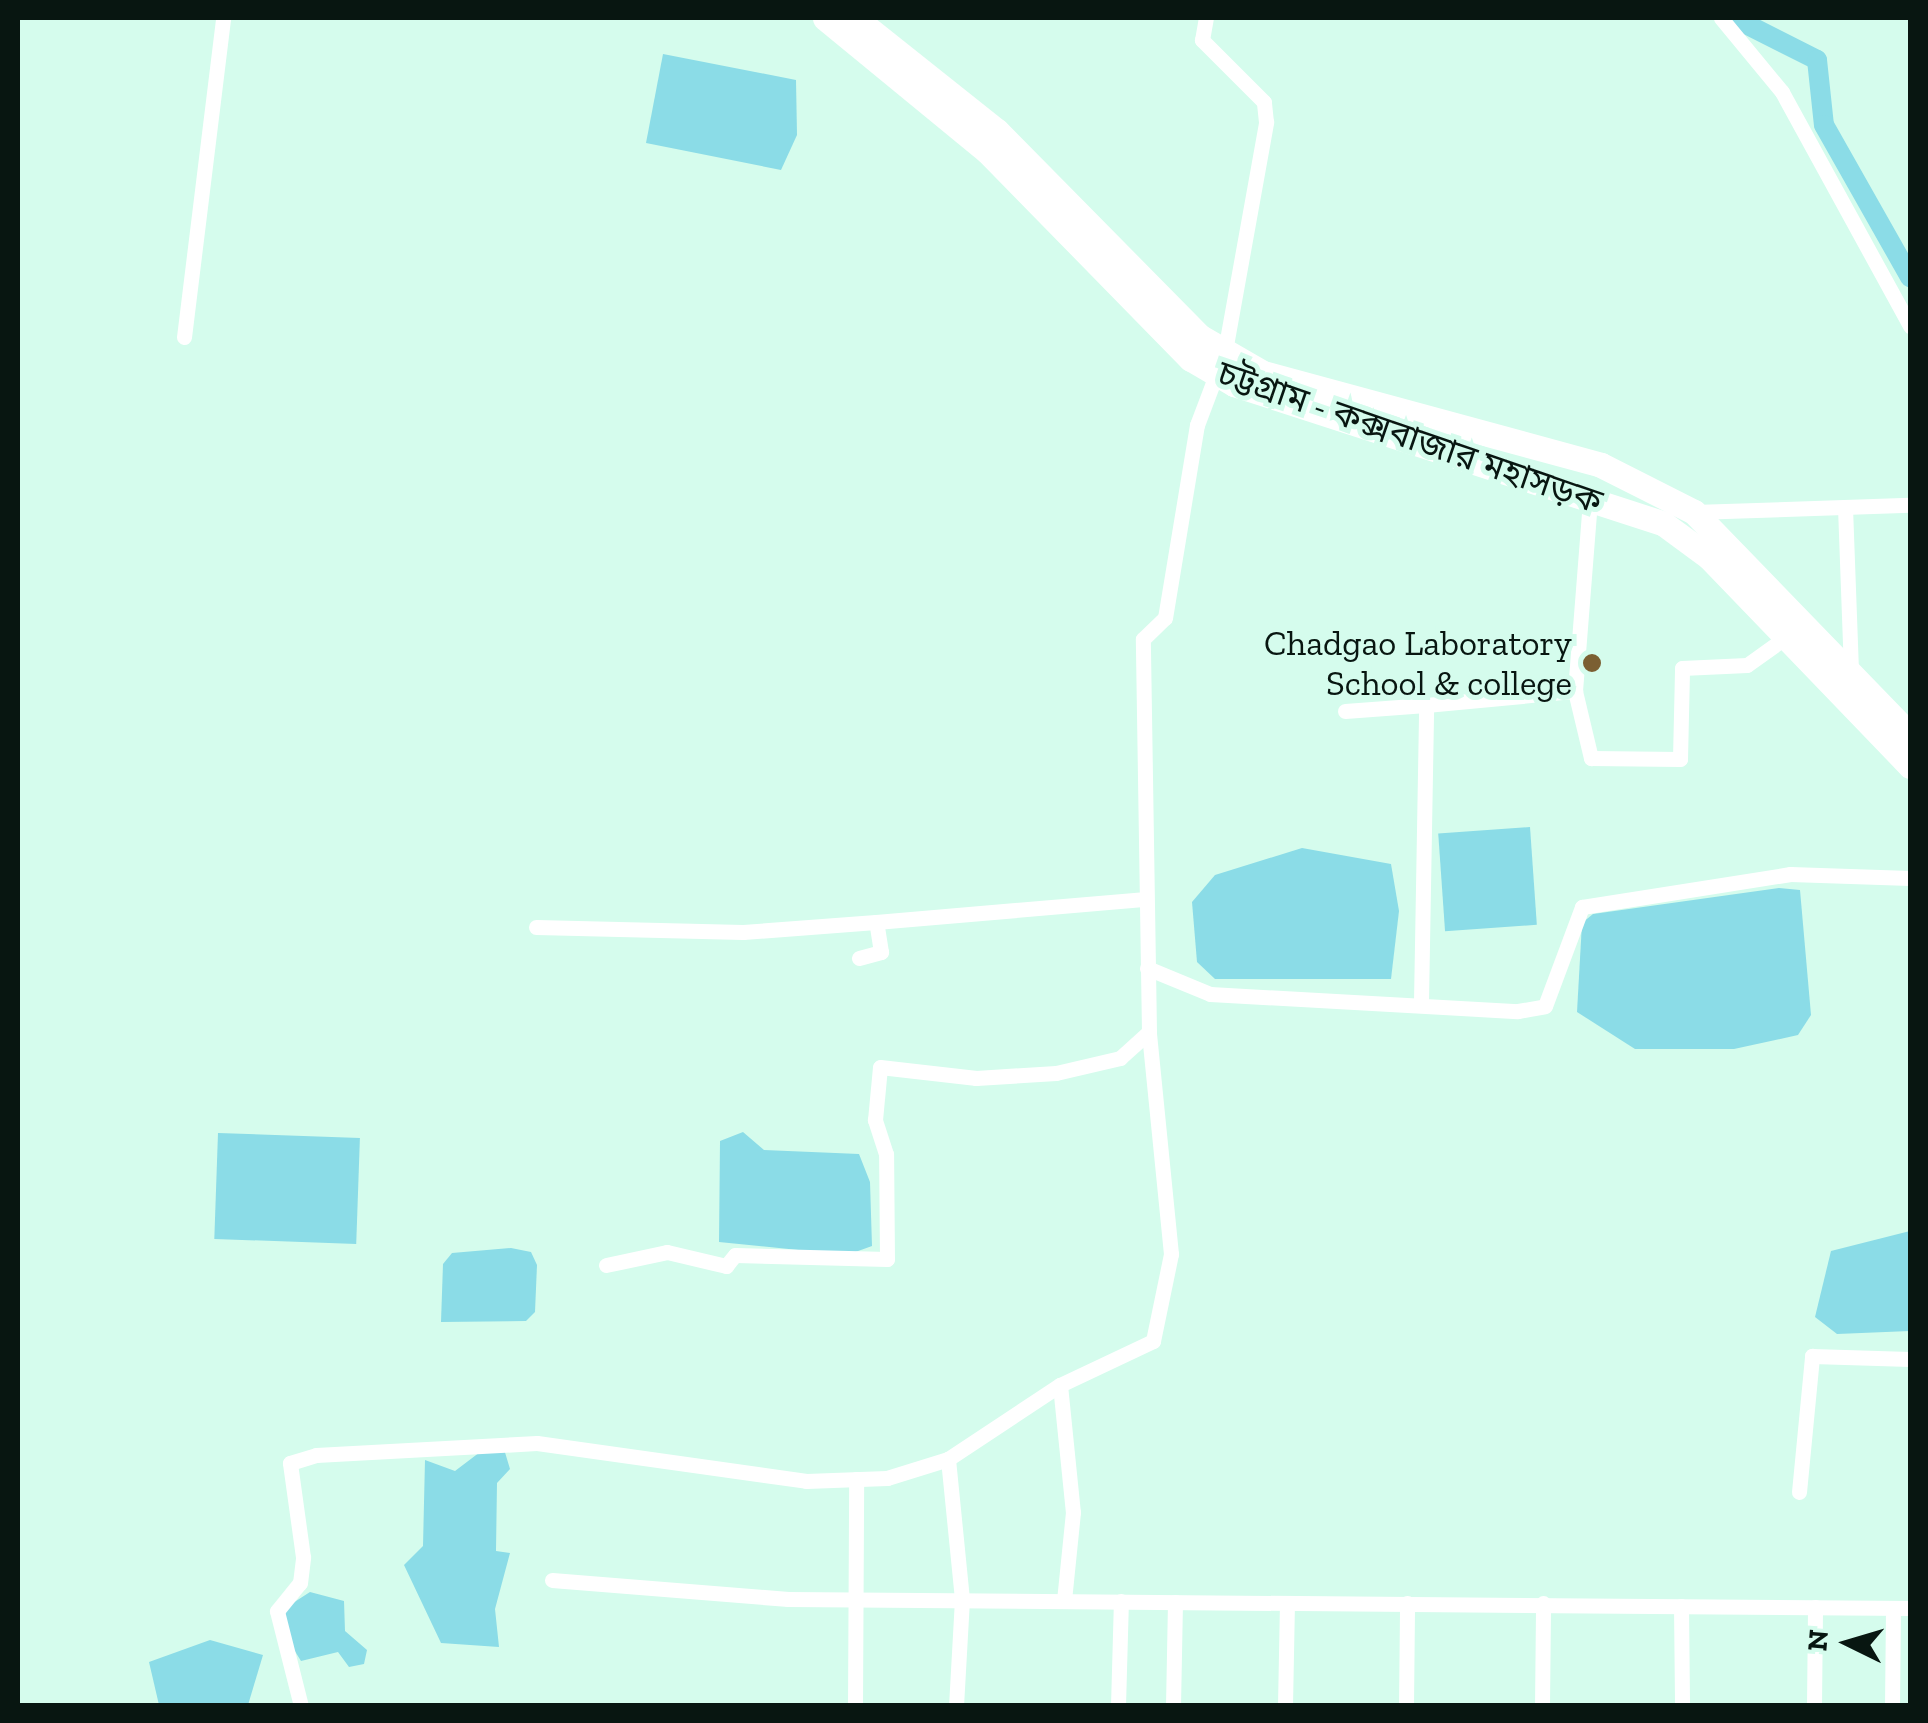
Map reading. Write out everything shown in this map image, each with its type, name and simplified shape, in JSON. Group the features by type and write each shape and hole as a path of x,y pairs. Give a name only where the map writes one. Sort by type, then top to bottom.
{"highway":[{"name":"চট্টগ্রাম - কক্সবাজার মহাসড়ক","path":"824,18 986,151 1100,273 1221,362 1664,524 1786,636 1910,766"},
{"path":"855,18 997,131 1221,362 1601,465 1694,512 1910,735"}],"street":[{"path":"184,337 223,18"},
{"path":"301,1706 277,1611 300,1583 290,1463 537,1442 806,1481 856,1479 948,1459 1060,1385 1153,1341 1164,1301 1173,1214 1149,1032 1143,899 1143,638 1166,618 1197,425 1221,362 1266,122 1264,102 1202,40 1206,18"},
{"path":"1721,18 1782,92 1910,326"},
{"path":"1590,500 1575,692 1590,758 1680,758 1682,668 1747,665 1786,636"},
{"path":"1694,512 1910,505"},
{"path":"1844,507 1851,670"},
{"path":"1345,711 1575,692"},
{"path":"1420,1002 1426,705"},
{"path":"1147,968 1210,994 1544,1006 1571,922 1582,907 1790,874 1910,878"},
{"path":"536,927 742,932 1143,899"},
{"path":"859,958 880,952 876,922"},
{"path":"606,1264 666,1252 726,1266 735,1255 887,1259 886,1154 875,1120 880,1067 976,1078 1056,1072 1120,1058 1149,1032"},
{"path":"1798,1492 1812,1356 1910,1359"},
{"path":"1060,1385 1072,1512 1064,1600"},
{"path":"948,1459 962,1599 956,1706"},
{"path":"855,1706 856,1479"},
{"path":"552,1580 856,1599 1910,1608"},
{"path":"1118,1706 1121,1600"},
{"path":"1173,1706 1175,1602"},
{"path":"1285,1706 1287,1602"},
{"path":"1406,1706 1407,1603"},
{"path":"1542,1706 1543,1603"},
{"path":"1681,1606 1682,1706"},
{"path":"1814,1706 1815,1607"},
{"path":"1892,1706 1893,1608"}],"water":[{"path":"663,54 796,80 797,135 781,170 646,143"},
{"path":"1530,827 1537,925 1445,931 1438,833"},
{"path":"1302,848 1391,864 1399,911 1391,979 1215,979 1197,962 1192,902 1215,875"},
{"path":"1779,888 1800,890 1811,1015 1798,1035 1734,1049 1635,1049 1577,1012 1582,923 1593,914"},
{"path":"743,1132 764,1150 859,1154 870,1182 872,1246 847,1255 719,1242 720,1141"},
{"path":"218,1133 360,1138 356,1244 214,1239"},
{"path":"1910,1231 1910,1331 1837,1334 1815,1317 1831,1251"},
{"path":"511,1248 531,1252 537,1265 535,1312 526,1321 441,1322 443,1264 452,1253"},
{"path":"484,1449 504,1449 510,1469 497,1483 496,1551 510,1553 495,1609 499,1647 441,1643 404,1565 423,1546 425,1460 455,1471"},
{"path":"310,1592 344,1601 345,1631 367,1650 364,1664 349,1667 338,1652 301,1661 280,1627 282,1610"},
{"path":"210,1640 263,1655 248,1705 159,1705 149,1662"}],"waterway":[{"path":"1734,18 1817,60 1824,125 1910,277"}],"place":[{"name":"Chadgao Laboratory School & college","path":"1592,663"}]}
